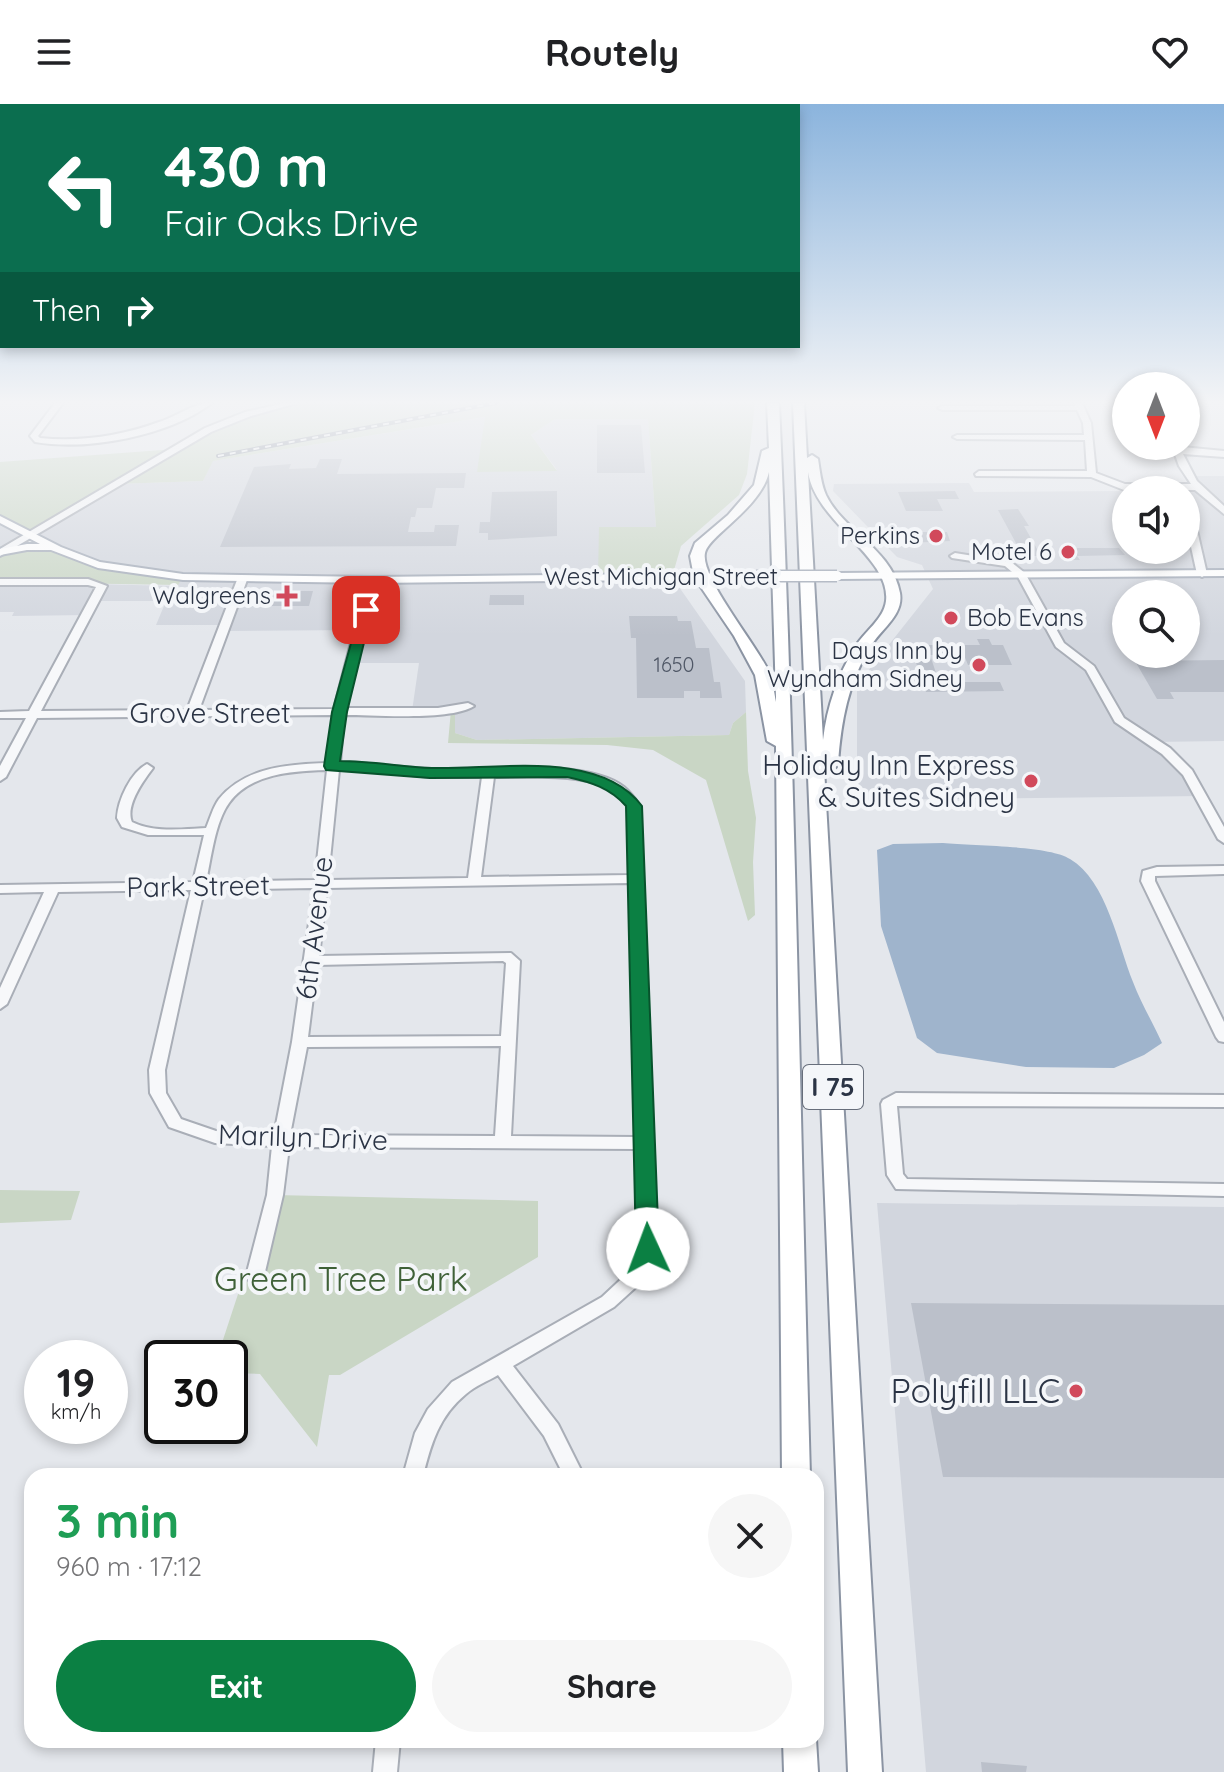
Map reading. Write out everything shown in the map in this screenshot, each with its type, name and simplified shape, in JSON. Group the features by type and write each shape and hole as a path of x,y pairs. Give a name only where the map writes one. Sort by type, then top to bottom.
{"highway":[{"path":"761,481 733,518 700,546 697,556 701,577 742,636 763,675 785,796"},
{"name":"I 75","path":"777,481 796,1468"},
{"name":"I 75","path":"803,481 865,1772"},
{"path":"815,481 823,500 876,559 894,597 891,610 864,644 840,690 831,721 820,823"},
{"path":"800,1748 801,1772"}],"main road":[{"path":"0,519 57,549"},
{"path":"1,552 27,547 57,549"},
{"name":"West Michigan Street","path":"57,549 98,565 146,574 242,580 1224,573"}],"street":[{"path":"1,552 121,481"},
{"path":"1200,490 1224,511"},
{"path":"955,556 1008,564 1022,575 1060,645 1090,668 1119,720 1180,763 1224,839"},
{"path":"1200,564 1202,574"},
{"path":"192,713 242,580"},
{"name":"6th Avenue","path":"255,1276 275,1195 281,1141 300,1042 339,712 372,580"},
{"path":"0,582 88,582 102,586 0,777"},
{"name":"Grove Street","path":"0,715 438,711 468,706"},
{"name":"Marilyn Drive","path":"415,1468 422,1439 435,1415 459,1388 608,1302 640,1273 648,1249 645,1143 634,806 619,789 593,778 567,773 430,773 365,766 277,770 245,782 223,802 211,831 197,886 157,1070 158,1093 175,1123 215,1137 281,1141 645,1143"},
{"path":"147,768 138,778 125,809 123,817 126,824 136,830 151,832 211,831"},
{"path":"474,882 489,772"},
{"path":"1224,870 1157,871 1148,874 1148,881 1224,1037"},
{"name":"Park Street","path":"0,889 636,879"},
{"path":"0,1004 53,888"},
{"path":"310,961 506,956 513,961 503,1140"},
{"path":"300,1042 509,1041"},
{"path":"1224,1101 896,1099 889,1104 895,1175 902,1185 1224,1190"},
{"path":"500,1363 551,1430 570,1468"},
{"path":"385,1772 387,1748"}],"shaded area":[{"path":"203,481 653,481 656,527 672,577 745,681 746,712 733,723 729,735 477,740 455,733 455,710 412,711 419,663 352,663 360,630 221,631 223,625 156,625 166,601 95,601 87,615 12,616 14,612 0,612 0,582 177,586 182,578 98,565 30,534 0,553 0,519 116,484"},
{"path":"1200,481 1224,481 1224,741 1152,742 1166,751 1201,796 857,800 857,685 933,589 922,565 897,557 833,491 834,484 969,483 974,492 1112,491 1112,564 1200,564"},
{"path":"877,1203 1224,1207 1224,1772 926,1772"}],"green space":[{"path":"0,481 203,481 116,484 30,534 0,519"},
{"path":"653,481 744,481 739,495 681,546 672,577 598,578 599,527 656,527"},
{"path":"15,548 57,549 98,565 183,577 178,585 0,582 0,553"},
{"path":"451,710 455,710 455,733 477,740 729,735 733,723 746,712 748,771 756,818 753,862 755,915 748,921 706,780 653,750 607,745 448,743"},
{"path":"0,1190 80,1191 71,1220 0,1223"},
{"name":"Green Tree Park","path":"275,1195 538,1201 538,1257 340,1375 329,1375 317,1447 260,1374 248,1374 248,1340 223,1340 241,1285 256,1275"}],"water":[{"path":"943,843 1045,851 1060,854 1083,869 1110,915 1136,990 1162,1043 1114,1068 1026,1067 937,1053 917,1038 881,926 877,850 893,844"}],"building":[{"path":"248,481 465,481 464,488 436,488 432,508 417,508 415,517 411,517 408,532 434,532 435,525 459,525 456,546 220,547"},
{"path":"557,491 557,536 488,540 488,533 479,533 480,522 490,522 492,492"},
{"path":"955,491 959,499 937,499 943,511 906,511 898,492"},
{"path":"1018,509 1029,526 1024,526 1041,556 1023,556 998,510"},
{"path":"904,532 947,532 950,541 908,543"},
{"path":"1062,548 1112,548 1112,555 1077,556 1080,560 1069,560"},
{"name":"Walgreens","path":"264,591 313,591 309,606 259,606"},
{"path":"490,595 524,595 524,605 489,605"},
{"path":"629,616 677,616 678,621 691,621 696,648 709,648 714,682 720,682 722,698 700,698 700,691 684,691 684,698 637,698 636,638 631,638"},
{"name":"Days Inn by Wyndham Sidney","path":"977,639 989,639 992,645 1003,645 1012,665 968,665 964,655 930,655 939,682 1000,682 1004,691 926,692 910,645 980,645"},
{"path":"1200,660 1224,660 1224,692 1170,692 1174,699 1157,699 1139,668 1200,668"},
{"name":"Polyfill LLC","path":"911,1303 1224,1305 1224,1478 943,1477"},
{"path":"981,1762 1027,1766 1026,1772 982,1772"}],"place":[{"name":"Perkins","path":"936,536"},
{"name":"Motel 6","path":"1068,552"},
{"name":"Walgreens","path":"287,596"},
{"name":"Bob Evans","path":"951,618"},
{"name":"Days Inn by Wyndham Sidney","path":"979,665"},
{"name":"Holiday Inn Express & Suites Sidney","path":"1031,781"},
{"name":"Polyfill LLC","path":"1076,1391"}],"route":[{"path":"366,610 339,712 332,766 430,773 567,773 593,778 619,789 634,806 648,1249"}]}
